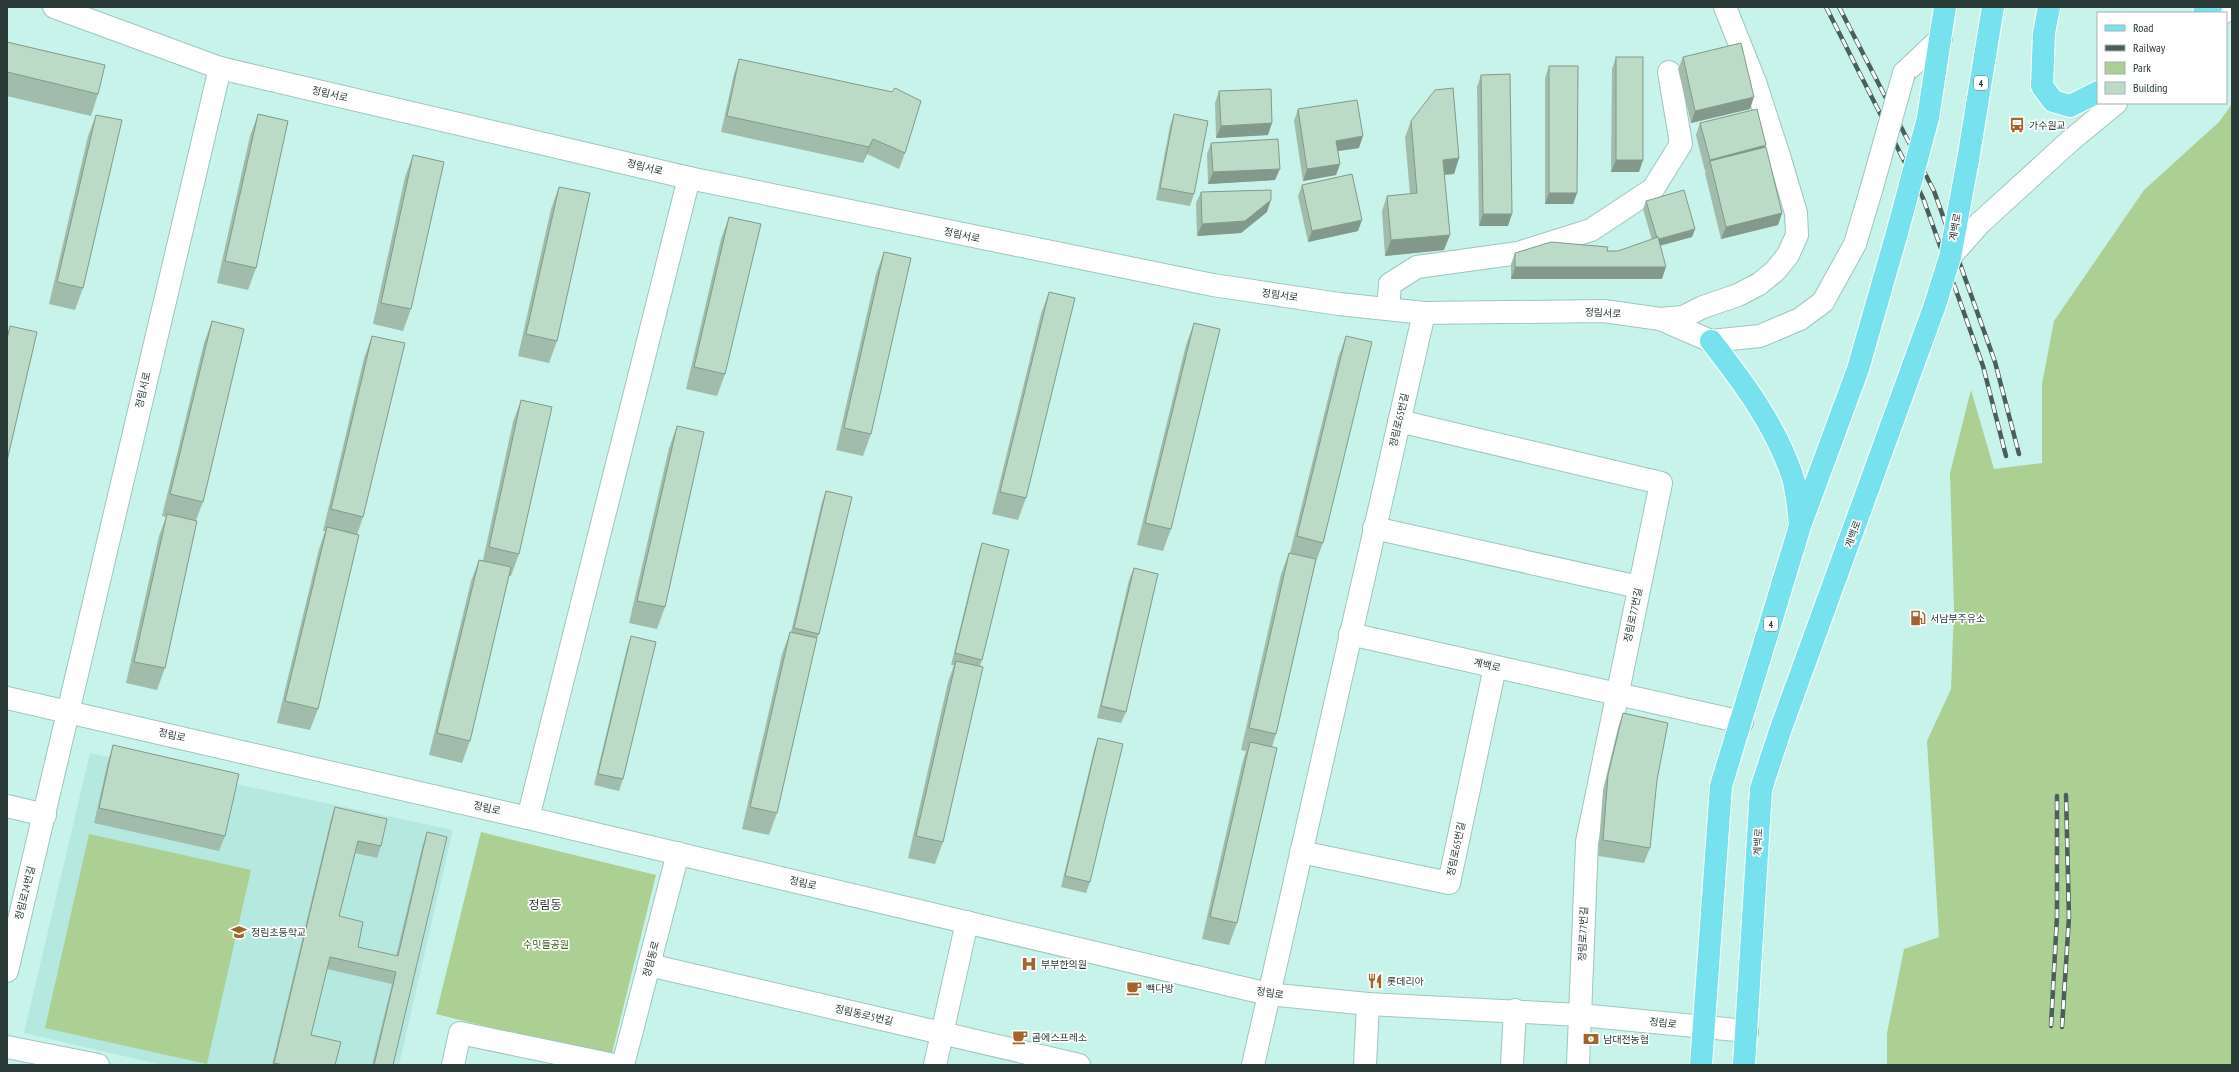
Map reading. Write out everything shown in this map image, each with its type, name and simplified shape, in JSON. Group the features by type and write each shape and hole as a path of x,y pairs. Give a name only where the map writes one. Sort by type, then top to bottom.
{"main road":[{"name":"4","path":"1701,1065 1721,786 1742,722 1800,526 1858,369 1928,118 1945,7"},
{"name":"계백로","path":"1744,1065 1761,789 1780,731 1935,305 1950,257 1994,7"},
{"path":"2049,7 2044,33 2042,86 2053,101 2070,106 2097,92"},
{"path":"1711,341 1738,376 1770,423 1792,476 1800,526"}],"street":[{"name":"정림서로","path":"54,7 220,68 689,178 1213,285 1339,304 1424,313 1604,312 1660,319 1711,341"},
{"path":"1660,319 1683,317 1703,307 1738,296 1759,284 1775,271 1788,255 1797,235 1796,213 1780,159 1755,82 1725,7"},
{"path":"1711,341 1760,336 1800,319 1823,302 1855,244 1904,73 1941,38"},
{"name":"정림서로","path":"67,712 220,68"},
{"path":"1388,309 1390,284 1417,267 1518,253 1591,230 1653,189 1681,144 1669,72"},
{"path":"1950,257 1980,223 2070,141 2115,104"},
{"path":"528,818 689,178"},
{"name":"정림로65번길","path":"1252,1065 1424,313"},
{"name":"정림로77번길","path":"1399,421 1661,483 1587,842 1580,1015"},
{"path":"1374,528 1639,587"},
{"name":"계백로","path":"1350,634 1742,722"},
{"name":"정림로65번길","path":"1301,852 1449,883 1495,667"},
{"name":"정림로","path":"7,698 678,853 1268,994 1368,1004 1515,1010 1580,1015 1747,1031"},
{"name":"정림로24번길","path":"7,971 14,904 45,815 67,712"},
{"path":"7,806 45,815"},
{"name":"정림동로","path":"623,1065 678,853"},
{"path":"936,1065 967,922"},
{"name":"정림동로5번길","path":"649,965 1079,1065"},
{"path":"1365,1065 1368,1004"},
{"path":"1512,1065 1515,1010"},
{"path":"1578,1065 1580,1015"},
{"path":"454,1065 460,1032 614,1065"},
{"path":"7,1047 98,1065"}],"shaded area":[{"name":"정림초등학교","path":"90,753 453,830 399,1065 162,1065 24,1033"}],"green space":[{"path":"2232,104 2232,1065 1887,1065 1887,1033 1904,949 1939,937 1927,741 1951,689 1954,609 1950,473 1971,390 1994,469 2042,463 2042,384 2054,321 2144,190 2219,122"},
{"name":"수밋들공원","path":"481,832 656,875 611,1057 436,1014"},
{"path":"89,834 251,870 207,1064 45,1028"}],"building":[{"path":"7,42 105,65 98,94 7,72"},
{"path":"1741,43 1754,97 1695,111 1683,57"},
{"path":"1616,57 1643,57 1643,160 1616,160"},
{"path":"739,59 892,92 895,88 921,101 905,153 873,139 869,147 727,116"},
{"path":"1549,66 1578,66 1577,193 1549,193"},
{"path":"1510,74 1512,214 1483,214 1481,75"},
{"path":"1453,88 1459,158 1443,160 1450,235 1391,240 1387,196 1417,193 1411,121 1435,90"},
{"path":"1271,89 1272,123 1221,126 1219,91"},
{"path":"1357,100 1363,136 1336,141 1340,164 1307,169 1298,109"},
{"path":"1757,109 1766,145 1710,160 1700,123"},
{"path":"258,114 288,121 256,268 225,261"},
{"path":"1174,114 1208,121 1194,194 1160,188"},
{"path":"96,115 122,120 83,288 57,282"},
{"path":"1278,139 1280,169 1213,172 1211,143"},
{"path":"1766,147 1782,213 1726,227 1710,161"},
{"path":"413,155 444,162 411,309 381,303"},
{"path":"1352,174 1362,220 1312,231 1302,185"},
{"path":"559,187 590,193 557,341 526,334"},
{"path":"1271,190 1271,200 1245,221 1202,224 1201,192"},
{"path":"1684,190 1695,229 1659,239 1658,237 1657,238 1646,201"},
{"path":"729,217 761,224 725,374 694,367"},
{"path":"1658,237 1666,267 1515,267 1515,253 1551,242 1608,247 1607,251 1618,251"},
{"path":"884,252 911,258 871,434 844,428"},
{"path":"1049,292 1075,298 1026,498 1000,492"},
{"path":"212,321 244,329 203,502 170,494"},
{"path":"1194,323 1220,329 1171,529 1145,523"},
{"path":"10,326 37,332 7,461 7,339"},
{"path":"372,336 405,343 363,517 331,509"},
{"path":"1346,336 1372,342 1323,543 1297,536"},
{"path":"521,400 552,407 519,554 489,547"},
{"path":"677,426 704,432 665,607 637,601"},
{"path":"826,491 852,497 819,634 794,628"},
{"path":"167,514 197,521 165,668 134,662"},
{"path":"327,527 359,535 318,709 285,701"},
{"path":"982,543 1009,550 982,660 955,653"},
{"path":"1289,553 1316,559 1276,734 1249,728"},
{"path":"479,560 511,567 470,741 437,733"},
{"path":"1134,568 1158,574 1126,712 1101,706"},
{"path":"790,632 817,638 777,813 750,807"},
{"path":"631,636 656,642 623,779 598,774"},
{"path":"956,661 983,667 943,842 916,836"},
{"path":"1623,713 1668,723 1657,780 1650,848 1603,840 1608,775"},
{"path":"1098,738 1123,744 1090,882 1065,876"},
{"path":"1250,742 1277,748 1237,923 1210,917"},
{"path":"113,745 239,774 225,836 99,808"},
{"path":"335,807 387,819 381,846 358,841 339,916 363,922 358,947 398,956 427,832 447,837 393,1065 374,1065 396,972 330,957 311,1035 341,1042 335,1065 283,1065 274,1063"}],"railway":[{"path":"1826,7 1923,198 1983,366 2006,456"},
{"path":"1839,7 1934,191 1995,362 2019,454"},
{"path":"2062,1027 2069,917 2066,795"},
{"path":"2051,1026 2057,916 2057,796"}],"place":[{"name":"가수원교","path":"2017,125"},
{"name":"서남부주유소","path":"1918,618"},
{"name":"정림초등학교","path":"239,932"},
{"name":"부부한의원","path":"1029,964"},
{"name":"롯데리아","path":"1375,981"},
{"name":"빽다방","path":"1134,988"},
{"name":"곰에스프레소","path":"1020,1037"},
{"name":"남대전농협","path":"1591,1039"}],"district":[{"name":"정림동","path":"545,904"}]}
